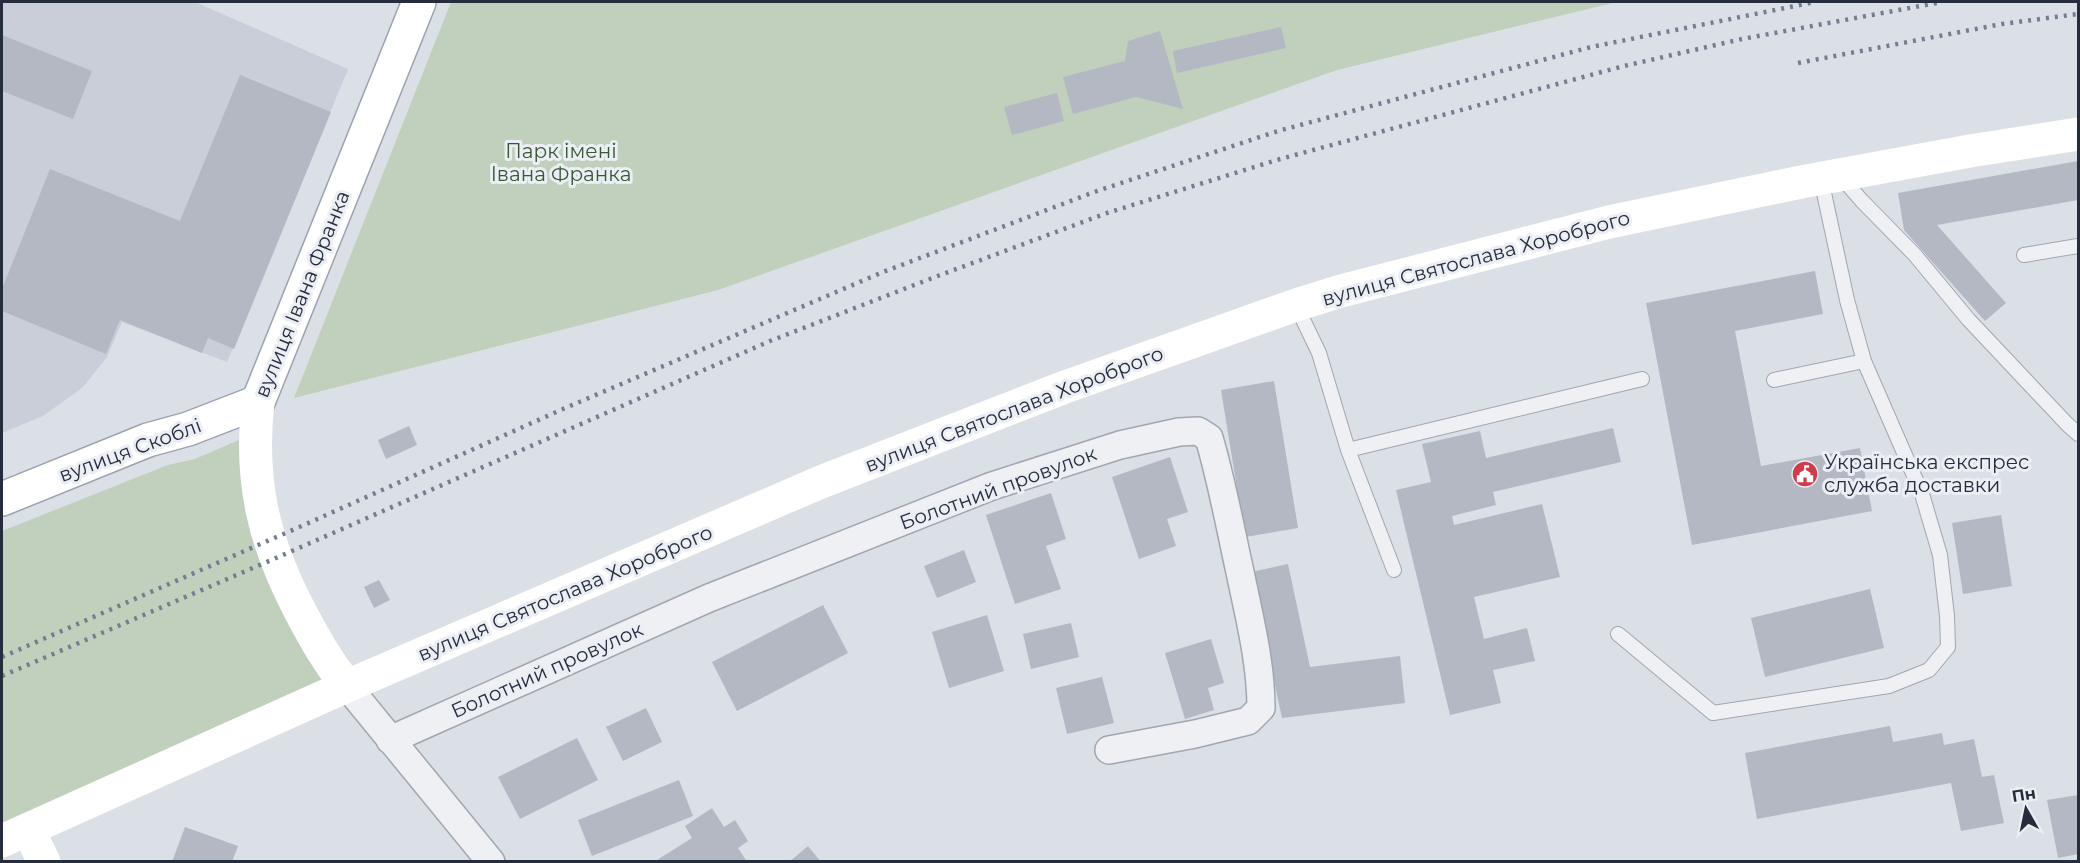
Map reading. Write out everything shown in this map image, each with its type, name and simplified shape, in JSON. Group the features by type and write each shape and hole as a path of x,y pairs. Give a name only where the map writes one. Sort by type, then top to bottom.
{"main road":[{"name":"вулиця Івана Франка","path":"347,686 326,659 282,578 264,525 255,471 258,402 418,2"},
{"name":"вулиця Святослава Хороброго","path":"15,835 347,686 821,482 1065,387 1296,305 1341,291 1609,222 1830,177 2079,134"},
{"name":"вулиця Скоблі","path":"2,499 148,440 188,429 258,402"},
{"path":"15,835 44,861"}],"street":[{"name":"Болотний провулок","path":"390,740 709,598 992,486 1120,445 1179,432 1197,431 1209,438 1218,469 1254,644 1261,691 1260,708 1248,721 1195,734 1109,750"},
{"path":"347,686 491,861"}],"lane":[{"path":"1618,634 1713,713 1889,686 1929,670 1948,647 1940,555 1922,494 1864,361 1846,300 1830,177"},
{"path":"1830,177 1862,201 1915,255 1968,319 2073,424 2079,434"},
{"path":"2024,255 2079,246"},
{"path":"1296,305 1319,353 1348,450 1394,570"},
{"path":"1774,380 1864,361"},
{"path":"1348,450 1642,379"}],"shaded area":[{"path":"2,2 195,2 348,69 227,362 122,322 107,357 83,387 43,416 2,433"}],"green space":[{"name":"Парк імені Івана Франка","path":"451,2 1617,2 1337,70 718,290 294,398"},
{"path":"255,433 325,681 2,826 2,531 168,465 195,459"}],"building":[{"path":"1281,27 1286,48 1177,73 1173,51"},
{"path":"1160,31 1183,109 1136,97 1073,114 1063,77 1125,61 1128,41"},
{"path":"2,35 92,71 73,119 2,91"},
{"path":"240,75 331,112 234,349 208,338 202,353 120,320 106,354 2,311 2,289 50,169 180,221"},
{"path":"1057,93 1064,121 1012,135 1004,107"},
{"path":"2078,161 2078,200 1937,225 2006,303 1985,321 1904,230 1898,193"},
{"path":"1815,271 1823,314 1735,331 1761,466 1860,448 1872,511 1692,545 1646,303"},
{"path":"1274,381 1298,528 1245,537 1221,390"},
{"path":"409,426 417,445 386,459 378,440"},
{"path":"1613,428 1621,462 1493,492 1496,505 1452,516 1454,525 1542,504 1560,577 1474,597 1484,639 1527,628 1535,661 1493,670 1501,703 1450,715 1396,490 1431,482 1422,444 1480,431 1486,458"},
{"path":"1170,457 1188,512 1167,519 1176,546 1139,559 1112,477"},
{"path":"1051,493 1066,539 1046,546 1061,589 1015,604 986,515"},
{"path":"2001,515 2012,586 1963,594 1952,523"},
{"path":"964,550 976,582 937,598 924,566"},
{"path":"1288,564 1310,667 1400,656 1405,703 1282,718 1251,572"},
{"path":"379,580 390,600 374,608 364,587"},
{"path":"1870,589 1884,648 1765,677 1751,618"},
{"path":"823,605 848,653 737,711 712,662"},
{"path":"987,615 1004,671 949,688 932,632"},
{"path":"1071,623 1079,657 1031,669 1023,634"},
{"path":"1211,639 1224,683 1208,688 1214,710 1185,719 1165,653"},
{"path":"1102,677 1114,723 1067,734 1056,688"},
{"path":"646,708 662,742 623,761 606,727"},
{"path":"1890,726 1893,742 1942,733 1944,745 1974,739 1982,777 1994,775 2004,823 1961,831 1951,783 1757,819 1745,753"},
{"path":"577,738 598,780 520,819 498,777"},
{"path":"679,780 693,816 592,856 578,820"},
{"path":"2078,795 2078,854 2058,858 2047,800"},
{"path":"712,808 724,827 735,820 748,841 738,848 747,862 654,862 692,838 685,826"},
{"path":"185,827 238,846 232,862 172,862"},
{"path":"808,846 821,862 789,862"}],"railway":[{"path":"2,657 563,409 883,272 1097,191 1278,131 1591,47 1815,2"},
{"path":"2,676 770,341 1107,213 1280,159 1624,66 1742,39 1942,2"},
{"path":"1798,63 2002,24 2078,14"}],"place":[{"name":"Українська експрес служба доставки","path":"1805,474"}]}
